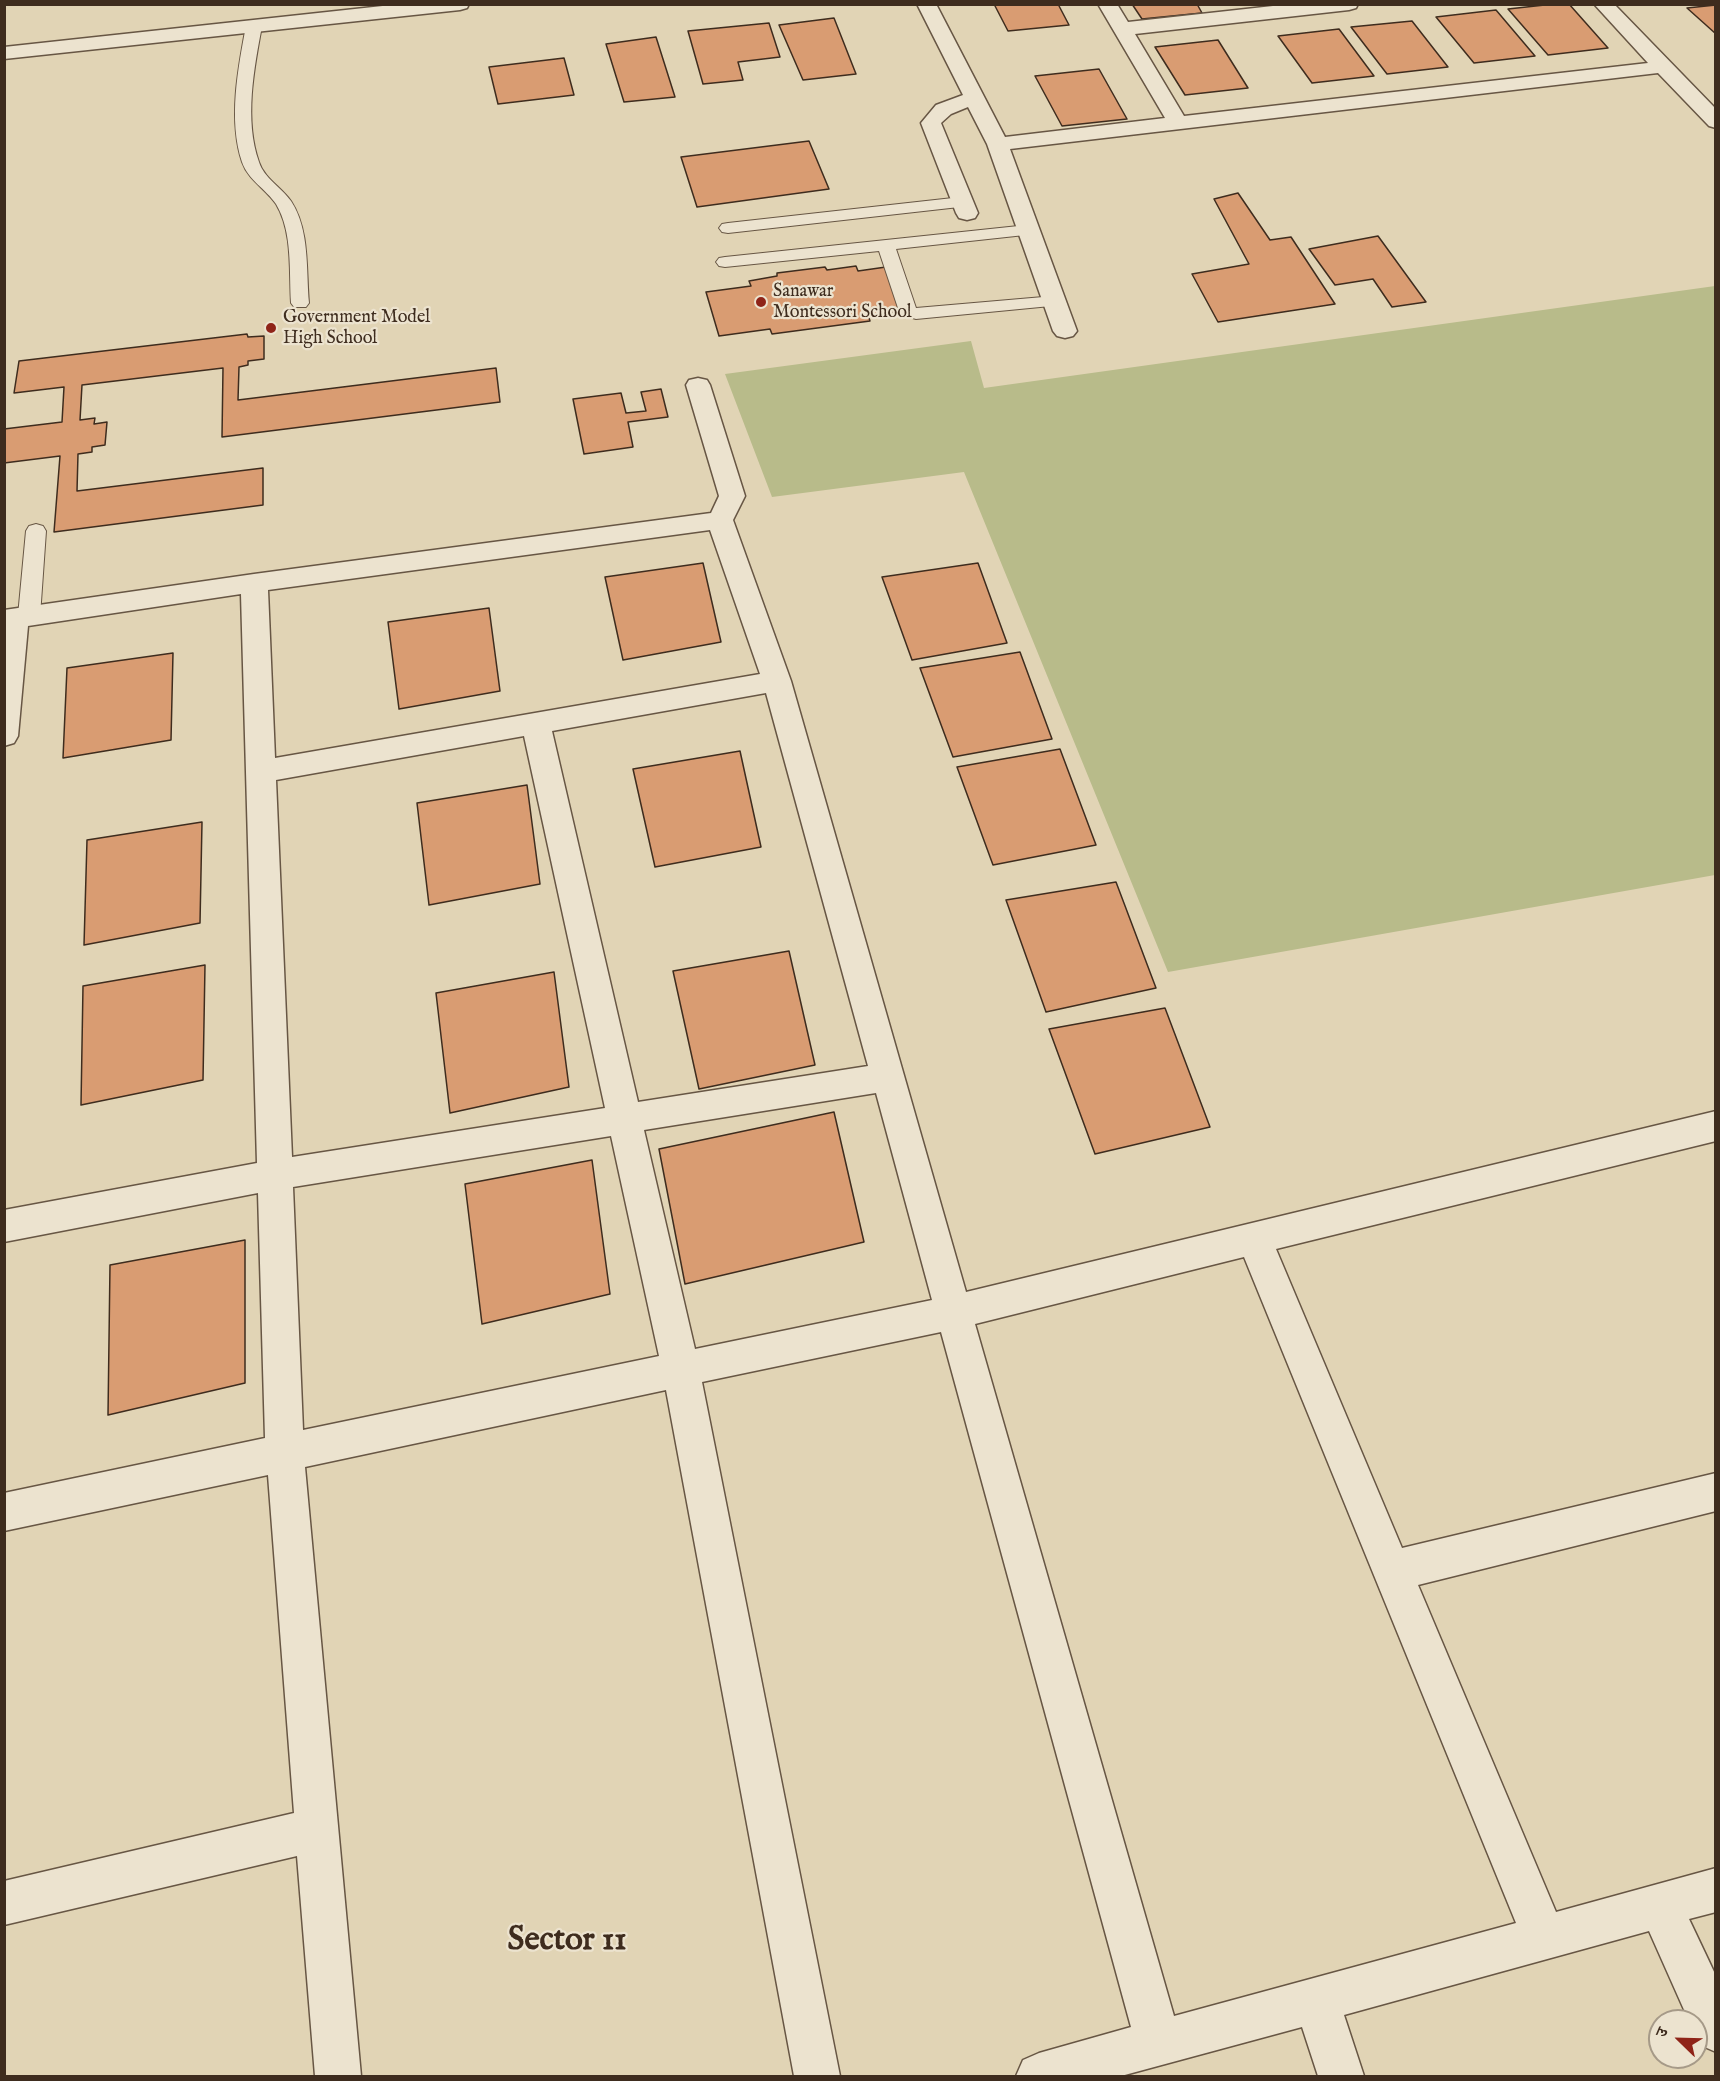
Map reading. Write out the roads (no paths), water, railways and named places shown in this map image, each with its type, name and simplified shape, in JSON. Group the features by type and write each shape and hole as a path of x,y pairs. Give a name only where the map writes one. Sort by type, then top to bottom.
{"street":[{"path":"4,53 399,8 460,4"},
{"path":"926,4 998,144 1065,331"},
{"path":"1107,4 1178,123"},
{"path":"1122,29 1349,4"},
{"path":"1603,4 1716,122"},
{"path":"998,144 1662,67"},
{"path":"965,207 931,123 936,113 946,107 973,99"},
{"path":"698,385 732,496 720,520 777,681 1159,2043"},
{"path":"4,736 16,619 254,583 720,520"},
{"path":"254,583 285,1454 338,2076"},
{"path":"260,772 777,681"},
{"path":"536,723 681,1370 817,2076"},
{"path":"4,1226 275,1174 888,1077"},
{"path":"4,1512 954,1312 1716,1126"},
{"path":"1254,1239 1544,1937"},
{"path":"1392,1572 1716,1492"},
{"path":"4,1903 316,1830"},
{"path":"1039,2076 1716,1890"},
{"path":"1660,1905 1716,2029"},
{"path":"1316,2000 1341,2076"}],"lane":[{"path":"254,26 244,124 251,165 286,207 294,233 300,303"},
{"path":"728,228 965,207"},
{"path":"725,262 1028,230"},
{"path":"886,246 908,311 916,314 1054,301"},
{"path":"16,619 36,531"}],"place":[{"name":"Sanawar Montessori School","path":"761,302"},
{"name":"Government Model High School","path":"271,328"}],"district":[{"name":"Sector 11","path":"567,1942"}]}
